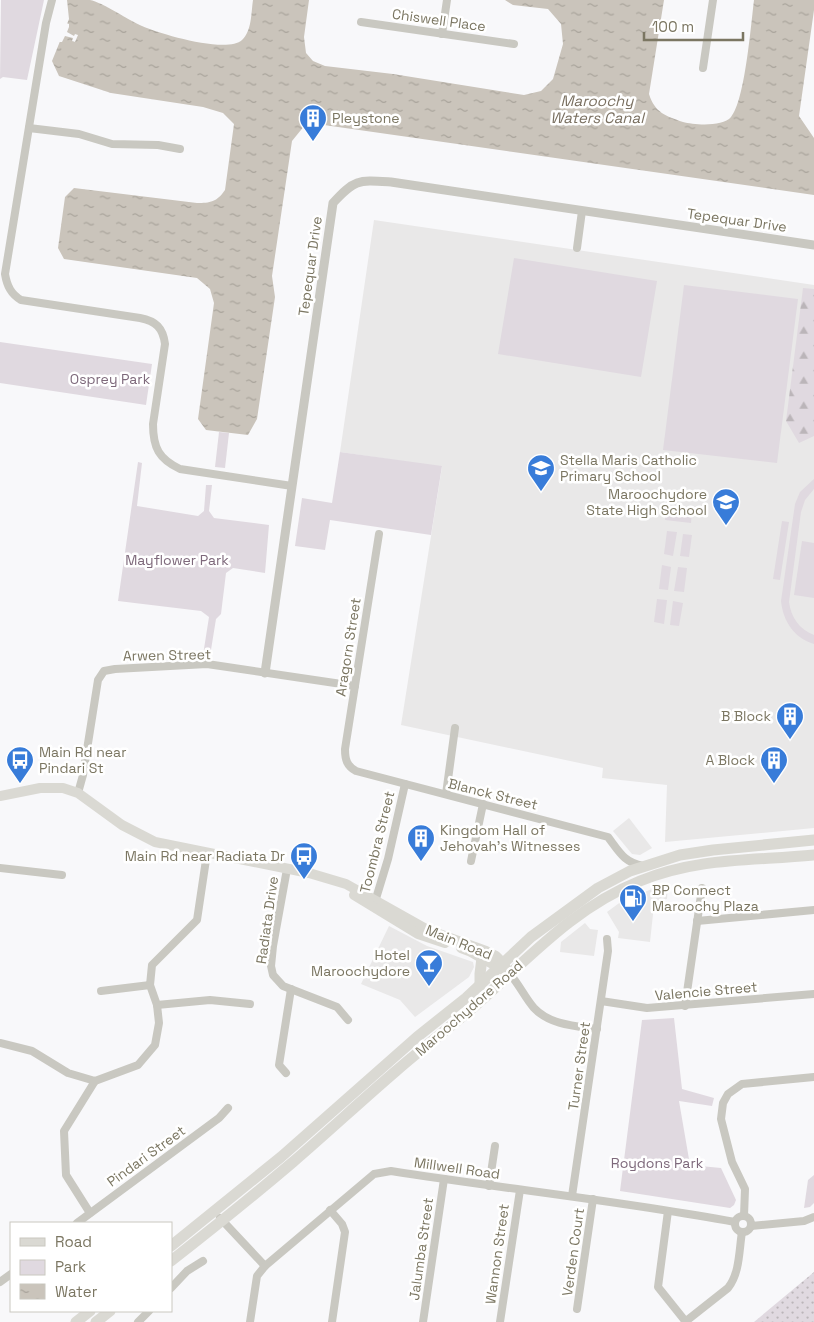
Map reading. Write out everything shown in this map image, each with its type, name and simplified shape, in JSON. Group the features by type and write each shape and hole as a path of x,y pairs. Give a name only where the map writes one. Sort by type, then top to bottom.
{"main road":[{"name":"Main Road","path":"0,796 63,788 78,793 137,834 155,842 287,869 346,884 418,934 469,951 504,968"},
{"name":"Maroochydore Road","path":"172,1245 218,1216 294,1162 395,1072 476,1005 504,968 549,923 612,880 645,866 697,852 814,840"},
{"name":"Maroochydore Road","path":"172,1260 294,1146 417,1037 480,986 552,936 581,913 612,894 641,880 673,869 717,861 814,855"},
{"name":"Main Road","path":"374,903 428,930 482,949 496,956 504,968"},
{"path":"480,986 482,958"},
{"path":"76,1322 89,1312"},
{"path":"96,1322 109,1312"}],"street":[{"path":"52,0 46,23 5,274 9,289 21,300 140,318 150,320 159,326 166,344 153,424 153,437 156,448 162,458 180,469 292,486"},
{"path":"442,34 448,0"},
{"path":"704,68 714,0"},
{"name":"Chiswell Place","path":"361,22 514,44"},
{"path":"29,128 79,134 112,144 158,145 180,149"},
{"name":"Tepequar Drive","path":"265,673 333,203 348,186 365,180 391,182 814,245"},
{"path":"577,248 582,211"},
{"name":"Aragorn Street","path":"348,764 345,757 345,749 379,534"},
{"name":"Arwen Street","path":"78,793 83,775 98,680 104,671 207,664 355,686"},
{"path":"446,794 455,728"},
{"name":"Blanck Street","path":"348,764 356,771 608,837 625,859"},
{"name":"Toombra Street","path":"374,903 390,850 405,784"},
{"path":"471,861 483,804"},
{"path":"0,1043 32,1052 68,1073 95,1081 138,1065 155,1045 159,1023 157,1005 150,986 152,965 197,920 207,854"},
{"path":"612,880 621,872 625,859 633,864 645,866"},
{"path":"0,868 62,875"},
{"name":"Radiata Drive","path":"287,869 271,966 273,975 283,986 337,1007 348,1020"},
{"path":"685,1006 702,888"},
{"path":"697,921 814,910"},
{"name":"Turner Street","path":"572,1196 608,951 607,939"},
{"path":"504,968 534,1008 545,1017 558,1022 596,1029"},
{"path":"101,991 150,986"},
{"path":"286,1074 279,1065 291,989"},
{"name":"Valencie Street","path":"601,1001 647,1008 814,994"},
{"path":"157,1005 210,1000 250,1004"},
{"path":"744,1216 745,1190 732,1162 722,1119 723,1103 728,1094 742,1084 814,1077"},
{"path":"90,1213 66,1175 64,1131 95,1081"},
{"name":"Pindari Street","path":"78,1222 219,1118 228,1108"},
{"path":"489,1186 495,1146"},
{"name":"Millwell Road","path":"250,1322 257,1276 265,1266 374,1174 391,1171 593,1199 735,1222"},
{"name":"Jalumba Street","path":"424,1322 444,1179"},
{"name":"Wannon Street","path":"500,1322 520,1190"},
{"name":"Verden Court","path":"577,1309 593,1199"},
{"path":"330,1210 342,1224 345,1232 332,1322"},
{"path":"668,1212 658,1287 686,1322 728,1288 732,1282 736,1271 742,1232"},
{"path":"218,1216 265,1266"},
{"path":"744,1216 750,1219 751,1226 748,1231 742,1232 736,1229 735,1222 738,1218 744,1216"},
{"path":"751,1226 804,1221 814,1217"},
{"path":"172,1287 187,1271 203,1261"},
{"path":"138,1322 148,1312"}],"shaded area":[{"path":"374,220 814,285 814,828 665,842 667,785 602,778 603,768 401,725 442,467 340,452"},
{"path":"629,818 652,848 640,855 632,854 613,831"},
{"name":"BP Connect Maroochy Plaza","path":"662,885 668,885 667,899 660,900 654,905 650,942 618,938 619,932 607,912 622,901"},
{"path":"585,923 590,929 598,930 594,956 560,952 561,942"},
{"name":"Hotel Maroochydore","path":"389,926 427,946 473,962 474,967 469,977 415,1017 400,1000 361,984"}],"green space":[{"path":"1,0 44,0 27,80 3,77 0,79"},
{"path":"514,258 657,281 641,377 498,354"},
{"path":"684,285 798,299 777,463 663,450"},
{"path":"803,288 814,289 814,436 799,443 786,421"},
{"name":"Osprey Park","path":"0,342 152,364 146,405 0,383"},
{"path":"219,432 229,433 225,468 215,467"},
{"path":"340,452 442,466 431,535 330,520 325,550 295,546 302,498 332,503"},
{"name":"Mayflower Park","path":"138,462 142,463 137,506 198,516 204,511 206,485 212,485 209,511 214,518 269,525 265,573 233,568 226,573 221,614 216,619 210,656 203,655 209,617 201,611 118,601"},
{"path":"814,479 814,489 805,500 801,512 789,602 792,613 800,626 814,635 814,644 801,638 791,628 784,615 781,601 795,504 800,492"},
{"path":"666,509 692,512 691,523 665,520"},
{"path":"782,521 789,522 780,580 773,579"},
{"path":"667,531 677,532 673,556 664,554"},
{"path":"683,534 692,535 689,557 680,556"},
{"path":"802,541 814,543 814,598 794,595"},
{"path":"662,565 671,567 668,590 659,589"},
{"path":"678,567 687,568 684,592 674,591"},
{"path":"657,599 667,600 664,624 654,622"},
{"path":"673,601 683,603 679,626 670,625"},
{"name":"Roydons Park","path":"674,1018 682,1089 714,1098 712,1106 679,1101 690,1165 721,1168 736,1200 730,1208 620,1191 642,1020"},
{"path":"814,1175 814,1203 810,1207 804,1208 808,1180"},
{"path":"814,1272 814,1322 754,1322"}],"water":[{"name":"Maroochy Waters Canal","path":"67,0 95,1 151,29 178,38 223,45 234,44 242,40 248,32 253,0 309,0 304,37 306,53 313,61 325,66 393,74 524,95 541,91 553,79 563,44 561,24 548,9 513,5 505,0 664,0 649,94 651,100 654,106 666,116 688,123 715,124 731,117 736,108 747,62 754,0 814,0 799,116 814,138 814,195 317,124 305,125 292,141 272,276 275,297 257,419 248,435 206,430 198,419 214,303 210,289 197,278 64,259 58,248 65,197 74,188 197,203 216,199 225,190 234,124 223,113 203,107 111,93 59,76 52,61 69,19"}],"pier":[{"path":"66,23 69,24 67,32 74,36 75,34 78,35 75,42 72,41 73,38 65,36 62,42 58,42"}],"place":[{"name":"Pleystone","path":"313,142"},
{"name":"Stella Maris Catholic Primary School","path":"541,492"},
{"name":"Maroochydore State High School","path":"726,526"},
{"name":"B Block","path":"790,740"},
{"name":"Main Rd near Pindari St","path":"20,784"},
{"name":"A Block","path":"774,784"},
{"name":"Kingdom Hall of Jehovah's Witnesses","path":"421,862"},
{"name":"Main Rd near Radiata Dr","path":"304,880"},
{"name":"BP Connect Maroochy Plaza","path":"633,922"},
{"name":"Hotel Maroochydore","path":"429,987"}]}
